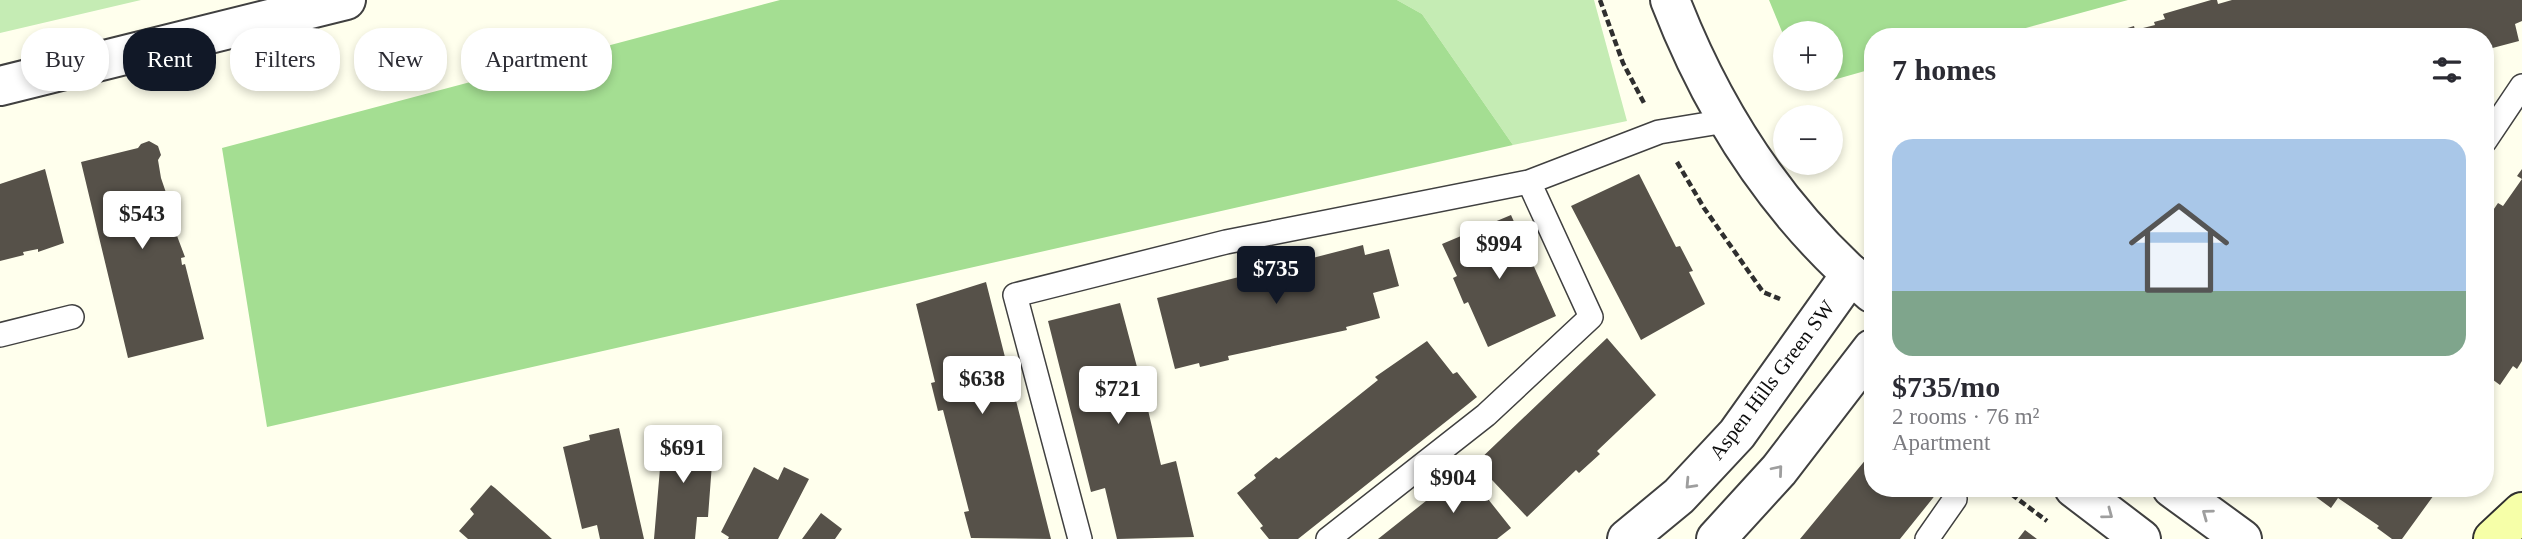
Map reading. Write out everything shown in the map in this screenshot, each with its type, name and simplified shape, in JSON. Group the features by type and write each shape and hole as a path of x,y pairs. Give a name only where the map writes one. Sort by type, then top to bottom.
{"main road":[{"path":"2493,539 2522,512"}],"street":[{"path":"0,86 346,0"},
{"path":"1670,0 1695,62 1726,121 1783,202 1862,284"},
{"name":"Aspen Hills Green SW","path":"1627,539 1679,496 1737,434 1862,284"},
{"path":"1716,539 1779,470 1864,359"},
{"path":"2086,497 2141,539"},
{"path":"2184,497 2242,539"}],"lane":[{"path":"2494,128 2522,86"},
{"path":"1080,539 1015,295 1226,242 1529,182 1659,132 1726,121"},
{"path":"1328,539 1486,415 1591,317 1529,182"},
{"path":"0,335 72,317"},
{"path":"1927,539 1955,499"}],"path":[{"path":"2015,497 2052,524"}],"green space":[{"path":"0,0 141,0 21,28 0,33"},
{"path":"780,0 1397,0 1422,14 1513,145 267,427 222,148 437,91 447,91 447,88 461,85 461,91 612,91 612,45"},
{"path":"1397,0 1594,0 1627,121 1513,145 1422,14"},
{"path":"1769,0 2128,0 2026,28 1864,28 1864,71 1843,77 1843,21 1778,21"}],"building":[{"path":"2211,0 2217,0 2218,4 2232,0 2522,0 2522,21 2515,24 2519,41 2494,48 2494,28 2143,28 2165,19 2163,14"},
{"path":"149,141 158,146 161,155 158,160 161,178 175,219 171,220 185,257 181,258 182,265 185,264 204,339 128,358 81,162 138,148"},
{"path":"45,169 64,243 38,252 38,249 23,252 24,255 0,261 0,184"},
{"path":"1639,174 1676,247 1680,246 1693,271 1689,272 1705,304 1641,340 1571,206"},
{"path":"2522,179 2522,361 2517,369 2513,366 2500,385 2494,381 2494,209 2498,203 2503,206"},
{"path":"1511,215 1556,316 1488,347 1468,302 1464,304 1453,278 1457,276 1442,244"},
{"path":"1363,245 1365,255 1389,249 1399,286 1373,293 1380,318 1346,327 1347,330 1228,356 1229,360 1200,367 1199,363 1175,369 1157,298"},
{"path":"986,282 1051,539 971,538 964,512 969,511 943,410 938,411 931,383 935,382 916,304"},
{"path":"1120,303 1141,382 1145,381 1151,408 1148,410 1161,465 1176,461 1194,537 1117,539 1105,488 1091,492 1048,321"},
{"path":"1607,338 1656,395 1597,451 1600,454 1579,473 1576,470 1527,517 1476,463"},
{"path":"1427,341 1453,374 1457,372 1477,397 1298,539 1269,539 1260,528 1263,526 1237,493 1276,457 1279,459 1378,380 1375,377"},
{"path":"619,428 644,539 600,539 597,525 582,529 563,447 590,440 589,435"},
{"path":"663,433 714,437 708,517 697,517 695,539 654,539"},
{"path":"1864,462 1864,497 1934,497 1900,539 1800,539"},
{"path":"754,467 778,480 784,467 809,479 778,539 728,539 729,537 721,532"},
{"path":"1465,470 1511,528 1497,539 1378,539"},
{"path":"491,485 552,539 468,539 459,531 474,514 470,509"},
{"path":"2316,497 2432,497 2402,539 2392,539 2377,528 2379,526 2338,498 2331,508"},
{"path":"821,513 842,529 835,539 802,539"},
{"path":"2025,530 2037,539 2018,539"}]}
